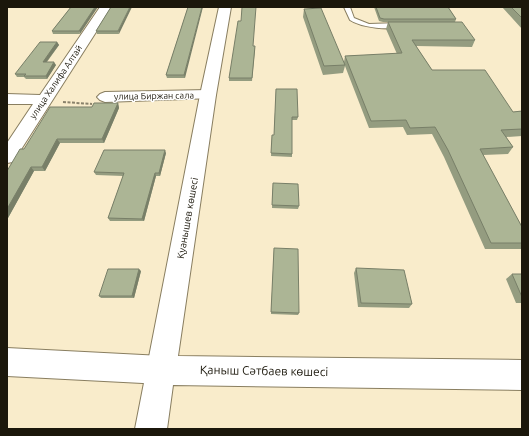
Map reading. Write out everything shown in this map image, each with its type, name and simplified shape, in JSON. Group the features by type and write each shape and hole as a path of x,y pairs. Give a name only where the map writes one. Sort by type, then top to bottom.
{"street":[{"name":"улица Халифа Алтай","path":"7,157 106,7"},
{"name":"Қуанышев көшесі","path":"151,429 208,95 225,7"},
{"name":"улица Биржан сала","path":"105,97 208,95"},
{"path":"7,99 44,100"},
{"name":"Қаныш Сәтбаев көшесі","path":"7,362 162,370 522,375"}],"lane":[{"path":"347,7 352,19 362,24 377,26 409,25"}],"path":[{"name":"улица Биржан сала","path":"44,100 96,105 105,97"}],"building":[{"path":"71,7 95,7 79,31 52,31"},
{"path":"111,7 130,7 118,31 96,31"},
{"path":"188,7 202,7 184,75 166,75"},
{"path":"242,7 256,7 252,78 229,78 238,21 241,21"},
{"path":"376,7 448,7 456,19 384,19 380,18"},
{"path":"511,7 522,7 522,18"},
{"path":"321,8 345,65 324,66 304,9"},
{"path":"388,22 462,22 475,40 412,40 432,70 485,70 513,112 522,111 522,129 501,130 513,147 480,149 522,227 522,243 491,243 448,150 435,127 410,128 406,120 371,121 345,56 402,53"},
{"path":"40,42 57,42 43,62 54,62 46,76 24,76 26,74 15,74"},
{"path":"276,89 297,89 298,117 292,117 292,154 271,153 272,135 274,135"},
{"path":"94,103 118,103 102,139 57,139 42,167 31,167 7,209 7,171 20,149 24,149 50,107 92,107"},
{"path":"104,150 165,150 159,173 155,173 142,219 108,218 124,173 94,172"},
{"path":"273,183 298,184 299,206 272,205"},
{"path":"274,248 298,249 299,313 271,312"},
{"path":"356,268 404,270 412,304 361,303"},
{"path":"108,269 139,269 132,296 99,296"},
{"path":"512,274 522,274 522,297"}]}
